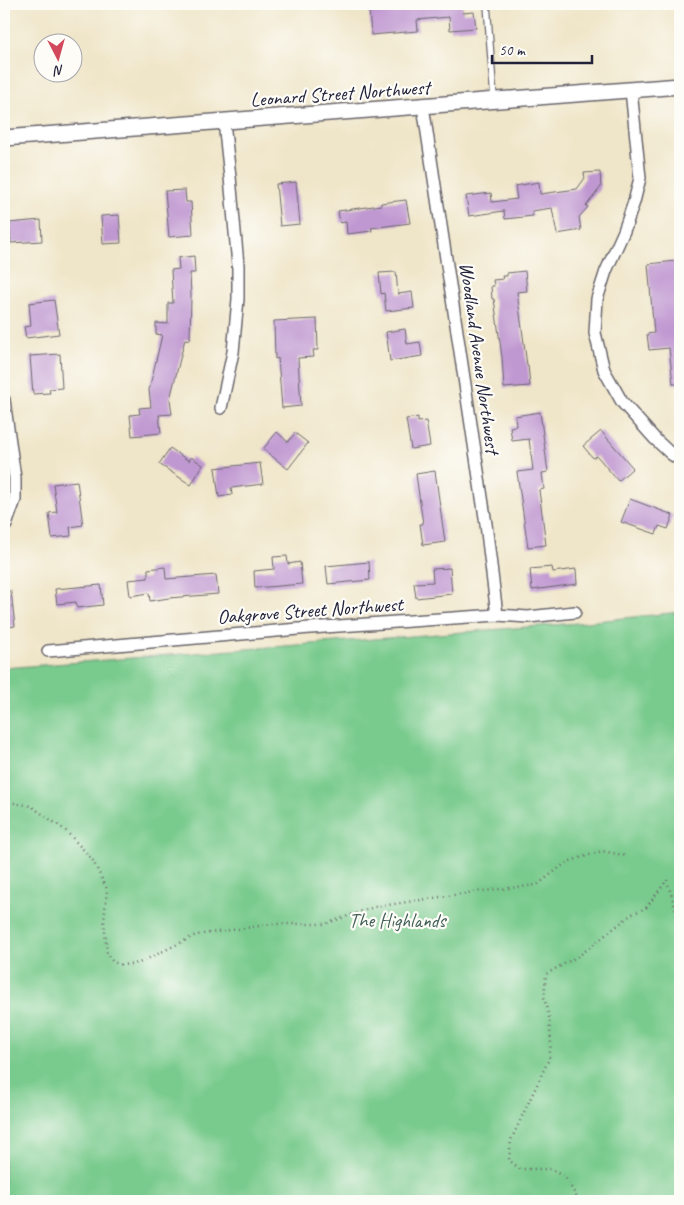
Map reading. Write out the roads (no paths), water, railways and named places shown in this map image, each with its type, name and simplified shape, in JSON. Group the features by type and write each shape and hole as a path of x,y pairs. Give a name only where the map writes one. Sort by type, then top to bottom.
{"main road":[{"name":"Leonard Street Northwest","path":"4,138 680,86"}],"street":[{"path":"631,90 640,178 624,231 606,271 597,299 595,333 604,370 622,402 655,439 680,460"},
{"name":"Woodland Avenue Northwest","path":"424,106 497,615"},
{"path":"221,408 233,352 238,299 238,273 224,122"},
{"path":"4,400 15,478 15,500 4,527"},
{"name":"Oakgrove Street Northwest","path":"48,651 310,628 497,615 528,616 575,612"}],"lane":[{"path":"487,4 494,101"}],"park label":[{"name":"The Highlands","path":"397,920"}]}
